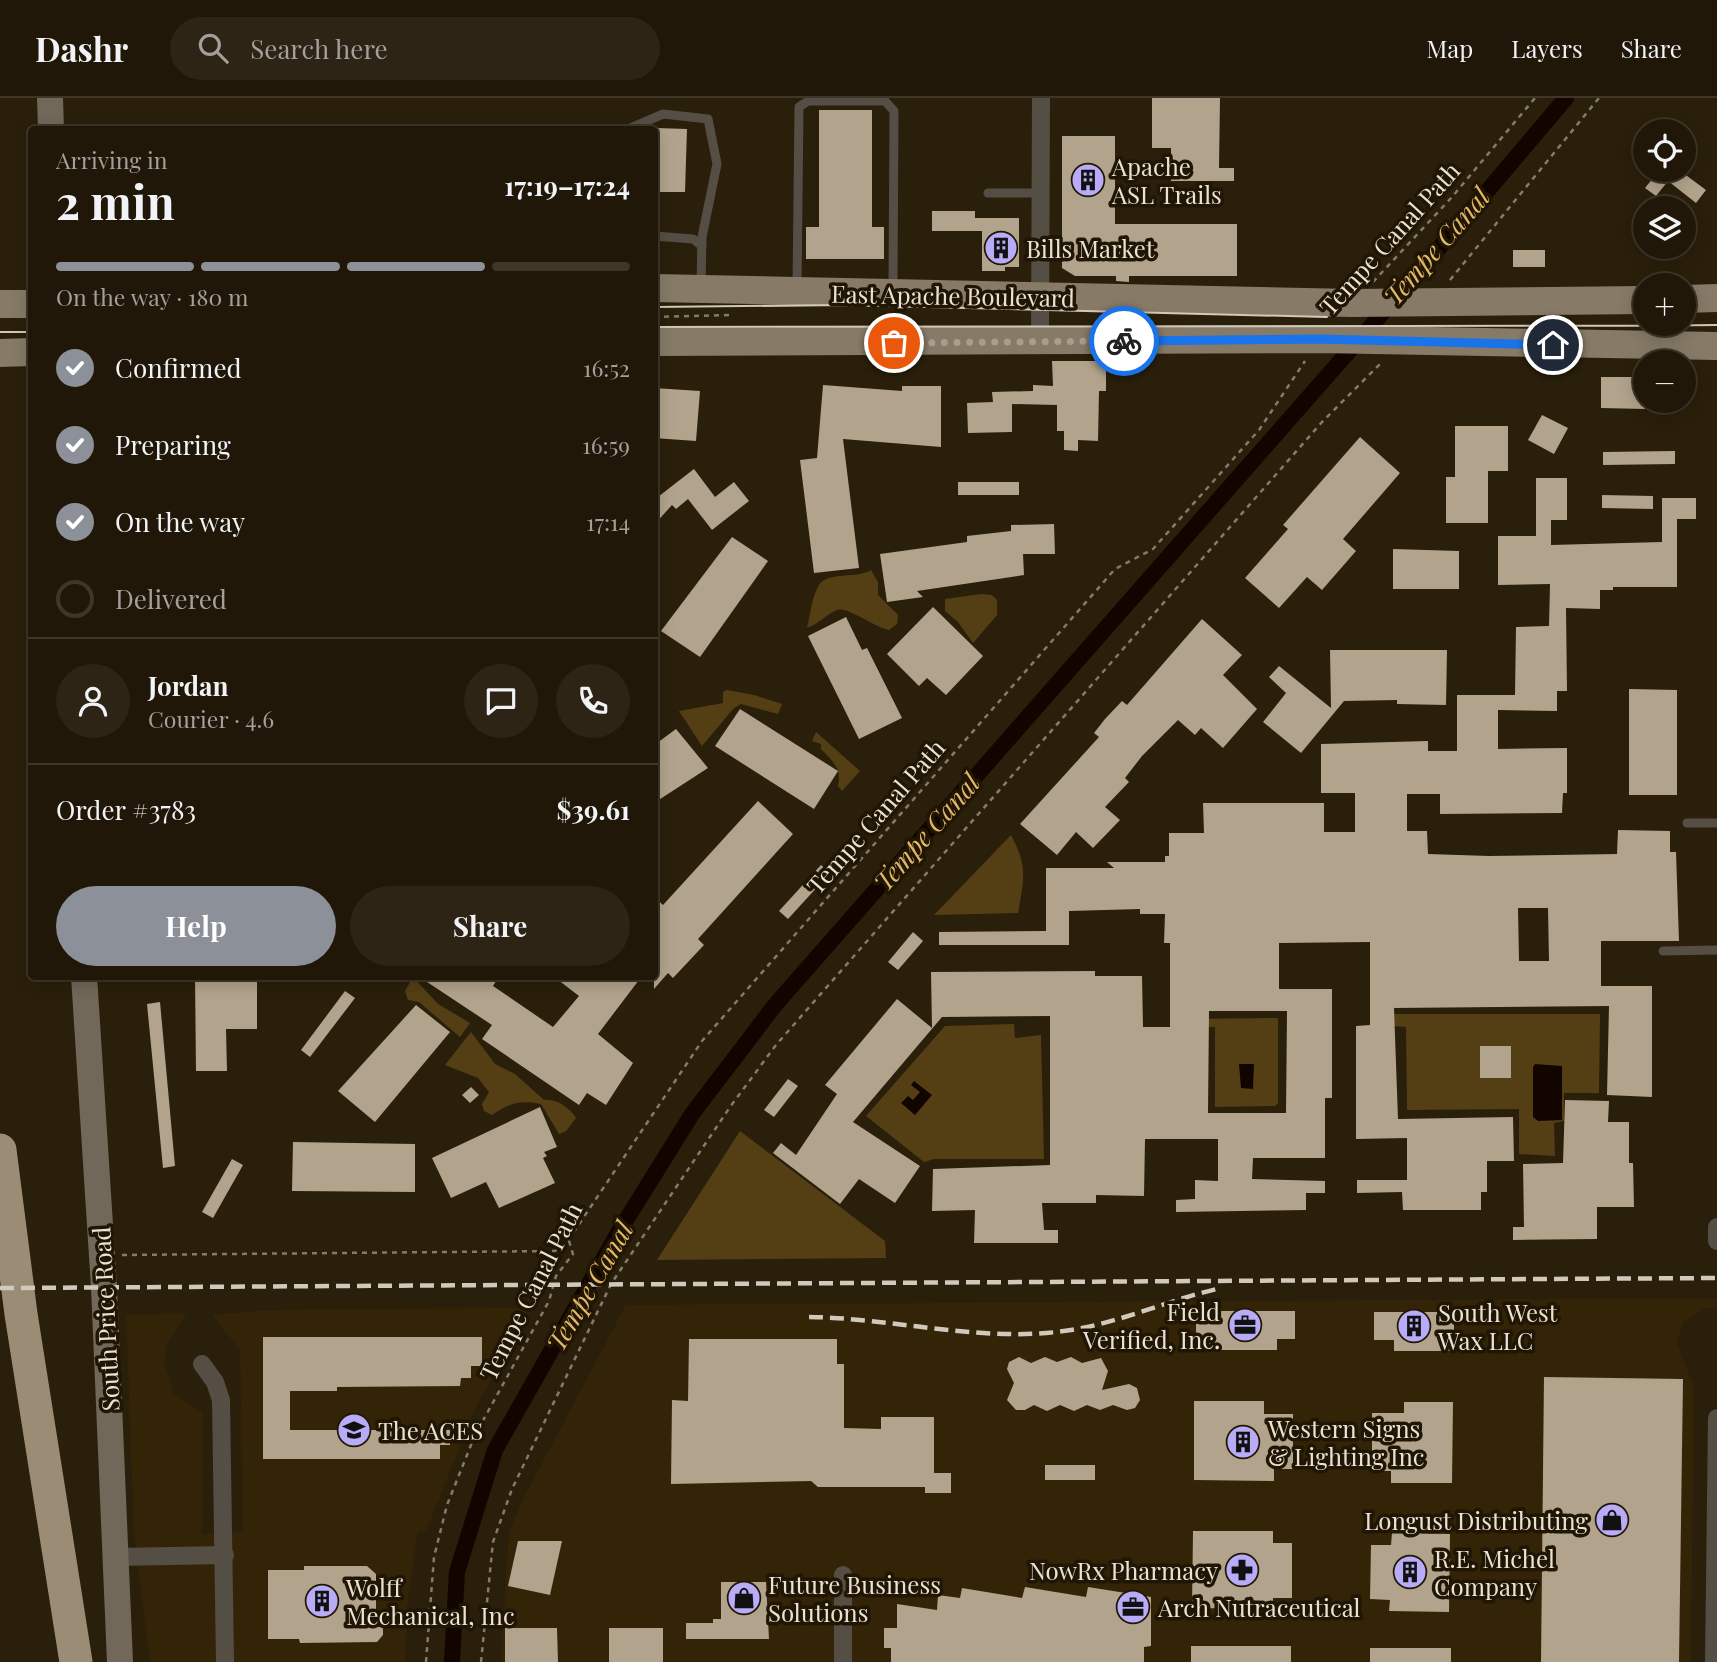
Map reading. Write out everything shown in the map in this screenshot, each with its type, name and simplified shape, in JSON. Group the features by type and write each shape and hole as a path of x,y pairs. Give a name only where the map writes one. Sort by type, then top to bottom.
{"highway":[{"path":"0,1150 21,1314 76,1662"}],"main road":[{"path":"50,98 51,126"},
{"name":"East Apache Boulevard","path":"658,288 1359,303 1633,300"},
{"path":"1696,299 1717,298"},
{"name":"East Apache Boulevard","path":"658,342 1328,340 1717,346"},
{"name":"South Price Road","path":"85,980 102,1256 120,1662"}],"street":[{"path":"1040,341 1041,98"},
{"path":"1717,1227 1717,1241"},
{"path":"202,1364 215,1382 221,1400 225,1662"},
{"path":"1714,1662 1717,1418"},
{"path":"116,1557 225,1555"},
{"path":"843,1574 843,1662"}],"lane":[{"path":"797,292 799,107 808,101 885,102 894,111 893,293"},
{"path":"642,126 663,114 708,119 717,163 702,246 701,289"},
{"path":"988,193 1040,193"},
{"path":"658,236 692,239 702,246"},
{"path":"1686,823 1717,823"},
{"path":"1663,951 1717,950"}],"path":[{"name":"Tempe Canal Path","path":"1359,303 1535,98"},
{"path":"1425,303 1599,98"},
{"path":"658,317 729,315"},
{"name":"Tempe Canal Path","path":"426,1662 434,1557 447,1505 475,1436 549,1301 556,1276 573,1254 569,1241 702,1041 1115,569 1153,549 1259,430 1328,340"},
{"path":"481,1662 493,1542 512,1489 611,1284 730,1107 776,1045 1394,341"},
{"path":"102,1256 554,1251 563,1248 569,1241"}],"shaded area":[{"path":"871,570 878,582 878,595 898,615 897,624 889,630 854,614 837,610 807,628 815,595 823,581"},
{"path":"992,595 997,600 997,615 973,643 958,622 945,611 945,599"},
{"path":"727,690 782,704 778,714 741,704 734,708 702,746 679,711 723,703 723,692"},
{"path":"816,732 860,771 842,791 838,786 836,766 821,749 821,744 812,741"},
{"path":"1011,835 1020,856 1023,873 1018,913 934,915"},
{"path":"411,980 416,980 438,1004 470,1023 460,1037 419,1002 408,1000 405,991"},
{"path":"1374,1014 1600,1014 1599,1093 1564,1093 1564,1121 1554,1123 1555,1156 1519,1154 1519,1109 1407,1110 1406,1027 1377,1025"},
{"path":"1278,1018 1278,1103 1275,1106 1215,1107 1215,1027 1193,1027 1183,1019"},
{"path":"1014,1024 1015,1038 1041,1035 1044,1159 934,1159 924,1162 866,1116 945,1026"},
{"path":"471,1032 495,1064 515,1074 544,1100 558,1102 570,1111 576,1118 566,1131 559,1134 541,1104 515,1104 492,1115 484,1111 482,1104 489,1092 478,1078 445,1065"},
{"path":"1239,1064 1254,1064 1253,1089 1241,1088"},
{"path":"1535,1064 1562,1066 1562,1120 1538,1121 1533,1117"},
{"path":"914,1081 932,1095 915,1115 901,1103 908,1096 913,1100 920,1092 911,1085"},
{"path":"740,1131 885,1241 886,1258 657,1260"},
{"path":"1717,1298 1717,1307 1703,1309 1683,1322 1677,1344 1694,1386 1691,1662 501,1662 509,1532 524,1497 626,1305"},
{"path":"523,1308 528,1313 475,1409 426,1531 418,1531 408,1598 405,1662 150,1662 134,1532 126,1315 187,1313 167,1343 164,1362 174,1394 203,1413 202,1534 243,1532 240,1350 212,1315 264,1310"}],"building":[{"path":"1152,98 1220,98 1219,168 1234,168 1234,181 1171,181 1171,148 1152,148"},
{"path":"819,110 872,110 872,227 884,227 884,259 806,259 806,227 819,227"},
{"path":"658,128 687,129 685,192 658,192"},
{"name":"Apache ASL Trails","path":"1062,136 1115,136 1115,224 1237,224 1237,276 1129,276 1129,282 1116,281 1116,276 1075,276 1062,268"},
{"path":"1650,182 1667,182 1656,196 1645,188"},
{"path":"1669,182 1695,182 1706,190 1696,203 1696,196 1687,196"},
{"name":"Bills Market","path":"932,211 975,211 975,218 1019,218 1019,267 1005,267 1005,271 982,271 982,231 932,231"},
{"path":"1513,250 1545,250 1545,267 1513,267"},
{"path":"1052,361 1106,361 1106,391 1099,391 1098,441 1078,440 1078,451 1064,450 1064,431 1057,431 1057,405 1012,404 1012,432 968,433 967,403 993,402 992,392 1033,391 1033,385 1053,386"},
{"path":"1601,377 1633,377 1633,409 1601,408"},
{"path":"823,385 902,391 902,386 941,386 941,447 843,439 859,568 814,573 800,460 817,458"},
{"path":"658,388 700,391 696,441 658,438"},
{"path":"1542,415 1568,428 1554,454 1528,440"},
{"path":"1455,426 1508,426 1508,471 1488,471 1488,523 1446,523 1446,477 1455,477"},
{"path":"1360,437 1400,473 1343,539 1356,551 1322,590 1307,577 1279,608 1245,578 1288,529 1283,525"},
{"path":"1675,451 1675,464 1603,465 1603,452"},
{"path":"694,469 715,497 734,482 749,501 712,530 688,499 676,509 672,505 658,521 658,497"},
{"path":"1536,478 1567,478 1567,520 1551,520 1551,545 1662,542 1662,498 1696,498 1696,519 1677,519 1677,587 1613,587 1613,590 1600,590 1600,609 1566,608 1567,691 1557,691 1557,711 1498,710 1498,749 1567,748 1567,793 1563,793 1562,813 1440,814 1440,794 1407,794 1407,831 1427,831 1428,854 1489,856 1617,854 1618,830 1670,831 1670,852 1676,852 1679,941 1601,941 1601,986 1652,986 1652,1097 1607,1095 1609,1006 1394,1008 1398,1119 1513,1117 1514,1161 1487,1161 1487,1192 1481,1192 1481,1210 1403,1210 1402,1192 1357,1193 1357,1180 1407,1180 1407,1138 1356,1139 1356,1026 1370,1025 1370,942 1279,943 1279,989 1332,989 1332,1098 1325,1098 1325,1158 1253,1158 1252,1179 1325,1181 1325,1193 1306,1193 1306,1210 1176,1212 1176,1200 1195,1199 1195,1180 1218,1181 1218,1139 1145,1139 1144,1196 1096,1195 1096,1203 1042,1203 1044,1230 1058,1230 1058,1243 974,1243 975,1210 932,1211 933,1169 1050,1165 1050,1016 942,1017 853,1122 920,1166 895,1203 859,1179 840,1204 773,1153 781,1143 796,1155 837,1094 825,1085 897,999 932,1028 931,972 1095,971 1095,976 1142,976 1143,1027 1170,1027 1170,943 1164,943 1165,914 1140,914 1140,909 1069,911 1069,945 939,945 939,932 1046,931 1046,868 1114,868 1107,862 1165,862 1165,856 1169,856 1169,833 1204,833 1203,803 1324,803 1324,832 1355,832 1355,793 1321,793 1321,744 1428,741 1428,751 1457,751 1457,695 1515,695 1516,627 1549,626 1550,584 1498,585 1498,536 1536,536","holes":["1518,908 1548,908 1549,961 1519,961","1209,1011 1287,1011 1286,1113 1208,1113"]},
{"path":"958,482 1019,482 1019,495 958,495"},
{"path":"1602,495 1653,496 1653,509 1602,508"},
{"path":"1054,524 1055,554 1023,554 1024,575 917,591 923,597 887,602 880,554 967,542 967,536 1011,531 1011,525"},
{"path":"732,537 768,561 700,657 661,631"},
{"path":"1393,549 1459,551 1459,589 1393,589"},
{"path":"933,607 983,656 946,695 927,678 919,686 887,654"},
{"path":"846,617 862,650 867,648 902,718 859,739 808,636"},
{"path":"1202,619 1242,655 1223,675 1257,709 1223,748 1201,728 1195,735 1178,720 1142,756 1125,778 1129,782 1105,807 1120,820 1093,848 1076,832 1057,855 1020,824 1099,737 1094,733 1105,719 1122,701 1127,705"},
{"path":"1330,650 1447,650 1446,705 1397,704 1397,700 1344,701 1301,753 1263,722 1286,693 1269,677 1279,666 1331,708"},
{"path":"1629,689 1677,690 1677,795 1629,795"},
{"path":"740,709 838,771 814,809 715,746"},
{"path":"676,729 708,768 658,800 660,747 658,742"},
{"path":"758,801 793,834 698,939 704,945 673,978 668,973 654,989 654,980 658,980 658,901 663,905"},
{"path":"821,865 830,873 788,919 779,911"},
{"path":"913,932 923,941 898,970 888,962"},
{"path":"195,980 257,980 257,1029 226,1029 227,1071 196,1071"},
{"path":"424,980 497,980 493,986 553,1027 579,996 558,980 639,980 598,1034 633,1063 606,1105 587,1093 579,1105 482,1039 492,1025"},
{"path":"345,991 355,998 310,1057 301,1050"},
{"path":"160,1002 175,1166 163,1168 147,1004"},
{"path":"416,1005 450,1032 375,1122 338,1091"},
{"path":"1480,1046 1511,1046 1511,1078 1480,1078"},
{"path":"788,1079 798,1086 774,1117 764,1110"},
{"path":"471,1087 479,1095 470,1103 462,1095"},
{"path":"1565,1100 1609,1101 1608,1122 1629,1122 1629,1163 1633,1163 1634,1207 1597,1207 1597,1239 1513,1240 1513,1227 1524,1227 1523,1164 1563,1163"},
{"path":"540,1107 557,1147 544,1152 547,1156 543,1158 555,1183 499,1208 486,1182 451,1198 432,1158"},
{"path":"293,1142 415,1144 415,1192 292,1191"},
{"path":"232,1159 243,1165 213,1218 202,1212"},
{"name":"Field Verified, Inc.","path":"1196,1311 1295,1311 1295,1339 1277,1339 1277,1350 1196,1350"},
{"name":"South West Wax LLC","path":"1374,1312 1454,1312 1454,1351 1394,1351 1394,1340 1374,1340"},
{"path":"263,1337 482,1337 482,1366 471,1366 471,1378 461,1378 460,1386 337,1387 337,1391 290,1391 290,1430 450,1430 450,1445 440,1445 440,1459 263,1459"},
{"path":"689,1339 837,1339 837,1364 844,1364 844,1428 881,1429 881,1417 934,1417 934,1473 951,1473 951,1493 925,1493 925,1487 818,1487 811,1481 671,1484 672,1400 688,1401"},
{"path":"1019,1357 1031,1363 1045,1357 1057,1362 1071,1357 1082,1363 1101,1358 1108,1371 1102,1390 1129,1384 1137,1388 1140,1400 1135,1408 1127,1410 1113,1405 1100,1410 1087,1405 1074,1411 1060,1405 1047,1411 1034,1405 1025,1410 1016,1410 1007,1400 1014,1383 1007,1369 1009,1362"},
{"name":"Longust Distributing","path":"1544,1377 1683,1379 1679,1662 1541,1662"},
{"name":"Western Signs & Lighting Inc","path":"1194,1401 1264,1401 1264,1414 1293,1414 1293,1469 1274,1469 1274,1481 1194,1480"},
{"path":"1404,1402 1453,1402 1452,1483 1391,1483 1391,1471 1372,1471 1372,1413 1404,1413"},
{"path":"1045,1465 1095,1465 1095,1480 1045,1480"},
{"name":"NowRx Pharmacy","path":"1193,1531 1273,1531 1273,1543 1292,1543 1292,1598 1273,1598 1273,1609 1192,1608"},
{"name":"R.E. Michel Company","path":"1392,1533 1450,1534 1449,1612 1389,1611 1390,1600 1370,1599 1371,1545 1391,1545"},
{"path":"518,1541 562,1541 550,1595 508,1586"},
{"name":"Wolff Mechanical, Inc","path":"304,1566 367,1566 376,1574 376,1627 383,1627 383,1635 377,1642 300,1643 299,1639 268,1639 268,1570 304,1570"},
{"name":"Future Business Solutions","path":"721,1582 766,1582 769,1639 686,1639 686,1623 713,1623 713,1619 721,1619"},
{"path":"1025,1587 1086,1597 1088,1587 1151,1597 1151,1646 1144,1647 1144,1662 891,1662 891,1648 884,1648 884,1628 897,1628 897,1604 937,1610 938,1595 960,1598 962,1588 1022,1598"},
{"path":"505,1628 557,1628 558,1662 505,1662"},
{"path":"609,1628 663,1628 663,1662 609,1662"},
{"path":"1191,1646 1291,1646 1291,1662 1191,1662"},
{"path":"1370,1648 1451,1648 1451,1662 1370,1662"}],"waterway":[{"name":"Tempe Canal","path":"452,1662 457,1572 495,1450 618,1233 692,1114 775,1005 1429,260 1566,98"}],"tram line":[{"path":"658,307 846,305 1327,317"},
{"path":"658,327 1717,325"},
{"path":"0,332 28,332"}],"railway":[{"path":"0,1288 1717,1278"},
{"path":"809,1317 973,1332 1039,1334 1090,1326 1221,1288"}],"way so far":[{"path":"894,343 1124,341"}],"place":[{"name":"Apache ASL Trails","path":"1088,180"},
{"name":"Bills Market","path":"1001,248"},
{"name":"Field Verified, Inc.","path":"1245,1325"},
{"name":"South West Wax LLC","path":"1414,1326"},
{"name":"The ACES","path":"354,1430"},
{"name":"Western Signs & Lighting Inc","path":"1243,1442"},
{"name":"Longust Distributing","path":"1612,1520"},
{"name":"NowRx Pharmacy","path":"1242,1570"},
{"name":"R.E. Michel Company","path":"1410,1572"},
{"name":"Future Business Solutions","path":"744,1598"},
{"name":"Wolff Mechanical, Inc","path":"322,1601"},
{"name":"Arch Nutraceutical","path":"1133,1607"}],"route":[{"path":"1124,341 1320,339 1553,345"}]}
